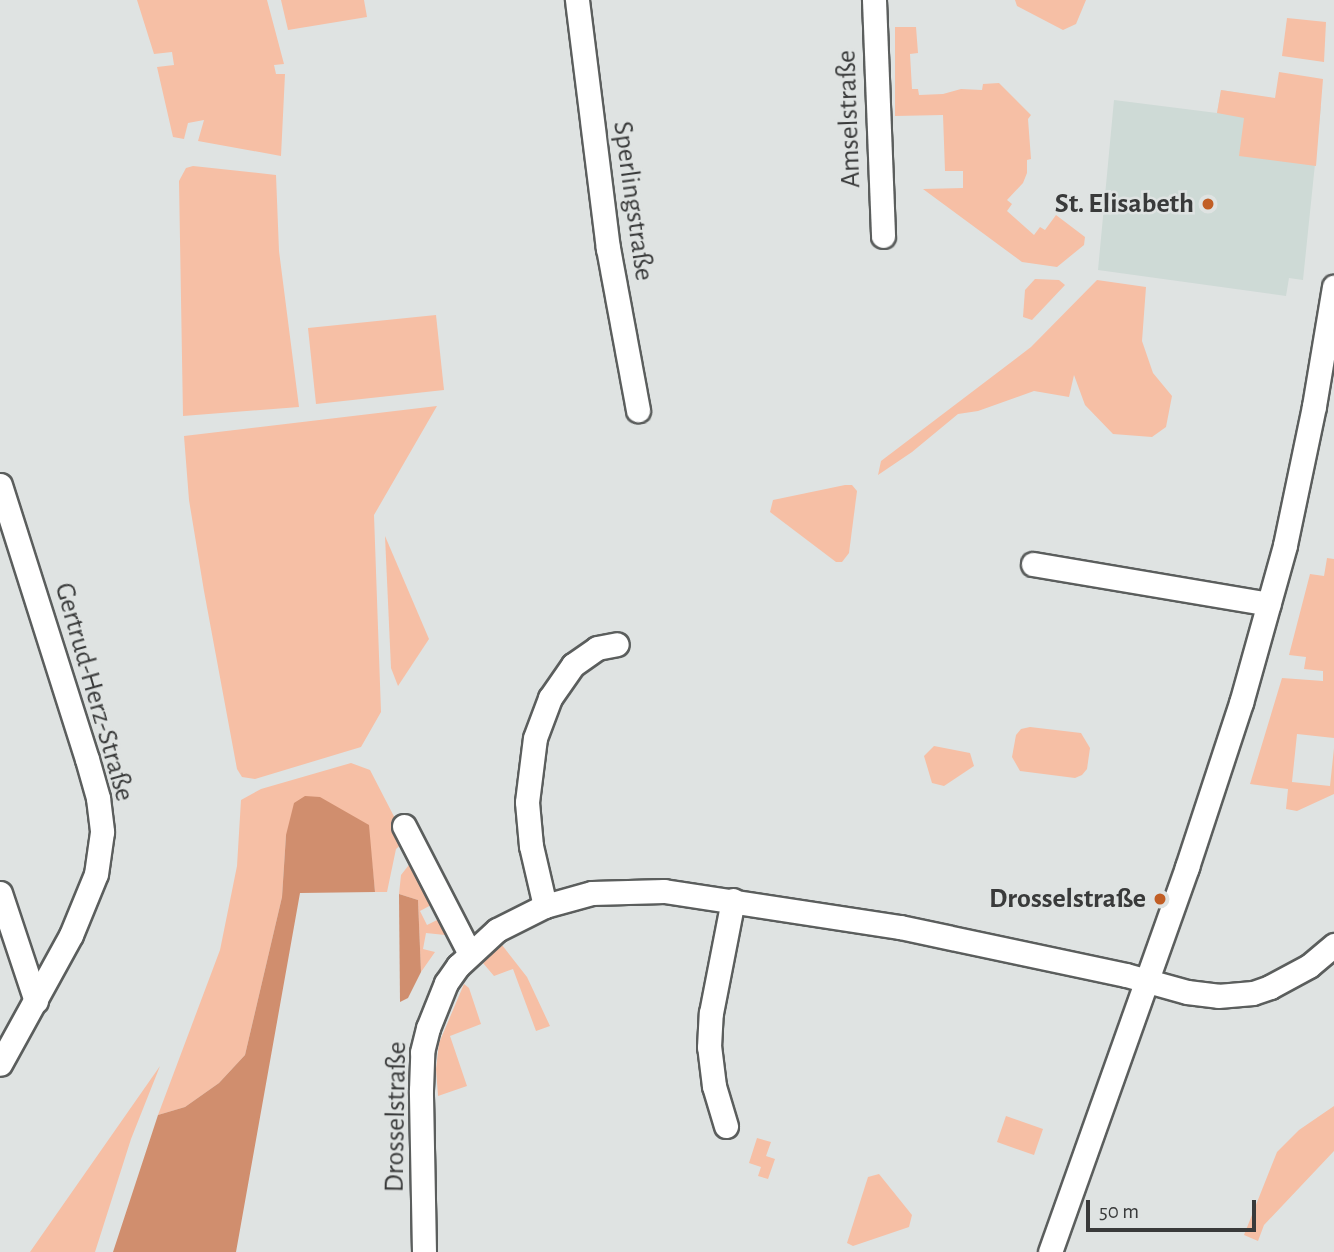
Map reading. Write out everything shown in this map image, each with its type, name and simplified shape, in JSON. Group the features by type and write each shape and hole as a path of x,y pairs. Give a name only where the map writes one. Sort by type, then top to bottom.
{"street":[{"name":"Sperlingstraße","path":"577,0 608,248 638,410"},
{"name":"Amselstraße","path":"874,0 883,236"},
{"path":"1050,1252 1222,763 1269,604 1314,406 1334,287"},
{"name":"Gertrud-Herz-Straße","path":"0,485 91,772 98,798 102,832 96,874 71,935 0,1064"},
{"path":"1033,564 1269,604"},
{"path":"545,906 531,846 527,802 535,738 550,698 573,665 597,648 617,643"},
{"path":"404,826 470,954"},
{"name":"Drosselstraße","path":"424,1252 422,1052 428,1028 446,983 470,954 497,930 545,906 617,890 664,891 733,900 888,924 1146,980 1187,992 1218,996 1252,992 1285,980 1309,966 1334,945"},
{"path":"0,893 36,1001"},
{"path":"726,1126 713,1086 709,1046 711,1013 733,900"}],"shaded area":[{"path":"137,0 267,0 284,64 274,65 276,74 285,74 281,156 198,141 204,120 188,123 184,139 173,137 157,67 174,65 172,52 154,54"},
{"path":"281,0 364,0 367,17 288,30"},
{"path":"1015,0 1086,0 1076,24 1063,30 1017,6"},
{"path":"1287,18 1326,22 1324,62 1282,56"},
{"path":"895,27 916,27 918,53 910,54 912,89 918,89 919,95 943,94 961,89 982,90 983,84 999,83 1031,115 1028,119 1031,159 1027,160 1027,173 1023,183 1007,200 1012,204 1007,211 1034,235 1040,227 1045,230 1056,215 1085,237 1084,245 1057,267 1022,262 923,189 963,188 963,171 945,171 943,115 895,116"},
{"path":"1279,72 1323,79 1316,166 1239,156 1244,118 1217,113 1221,90 1275,98"},
{"name":"St. Elisabeth","path":"1221,90 1321,106 1303,280 1289,278 1286,296 1098,270 1114,100 1217,113"},
{"path":"193,166 276,175 279,251 299,407 183,416 179,181 186,168"},
{"path":"1035,279 1059,280 1065,285 1032,320 1023,317 1025,290"},
{"path":"1097,280 1146,287 1142,341 1153,373 1172,396 1166,427 1152,437 1113,434 1085,405 1074,375 1069,397 1034,391 978,411 958,414 912,452 878,475 881,461 1031,347"},
{"path":"436,315 444,390 316,404 308,328"},
{"path":"437,406 374,515 381,712 361,747 255,779 242,777 237,769 204,591 189,500 184,436"},
{"path":"852,485 857,491 849,553 842,562 836,562 770,512 773,500"},
{"path":"385,536 429,639 398,686 391,668"},
{"path":"1327,558 1334,559 1334,738 1297,734 1292,782 1330,786 1334,748 1334,794 1297,811 1286,809 1288,789 1250,784 1282,678 1323,681 1323,671 1304,669 1306,657 1289,655 1310,574 1324,576"},
{"path":"1030,727 1081,733 1090,748 1087,769 1075,778 1020,771 1012,757 1016,735 1021,729"},
{"path":"934,746 970,753 974,766 944,786 932,783 924,756"},
{"path":"351,763 370,770 401,830 403,843 396,849 387,892 375,892 368,825 286,835 282,897 245,1055 219,1083 185,1107 158,1115 220,950 237,866 241,800 261,789"},
{"path":"305,796 320,797 369,825 375,892 300,893 236,1252 113,1252 158,1115 185,1107 219,1083 245,1055 282,897 286,835 294,803"},
{"path":"412,861 433,904 420,911 427,925 441,918 447,932 445,935 426,933 423,949 435,952 421,972 418,900 399,894 401,875"},
{"path":"399,894 418,900 421,972 408,998 400,1002"},
{"path":"502,945 527,977 550,1026 536,1031 513,969 494,976 483,963"},
{"path":"464,984 469,988 481,1024 450,1036 467,1086 438,1096 436,1069 439,1043"},
{"path":"160,1066 131,1139 95,1252 30,1252"},
{"path":"1334,1106 1334,1151 1264,1225 1258,1241 1244,1235 1277,1152 1299,1130"},
{"path":"1006,1116 1043,1129 1034,1155 997,1142"},
{"path":"757,1138 771,1142 766,1156 775,1159 768,1179 758,1176 761,1167 749,1163"},
{"path":"879,1174 912,1215 909,1227 853,1246 847,1243 868,1177"}],"place":[{"name":"St. Elisabeth","path":"1208,204"},
{"name":"Drosselstraße","path":"1160,899"}]}
